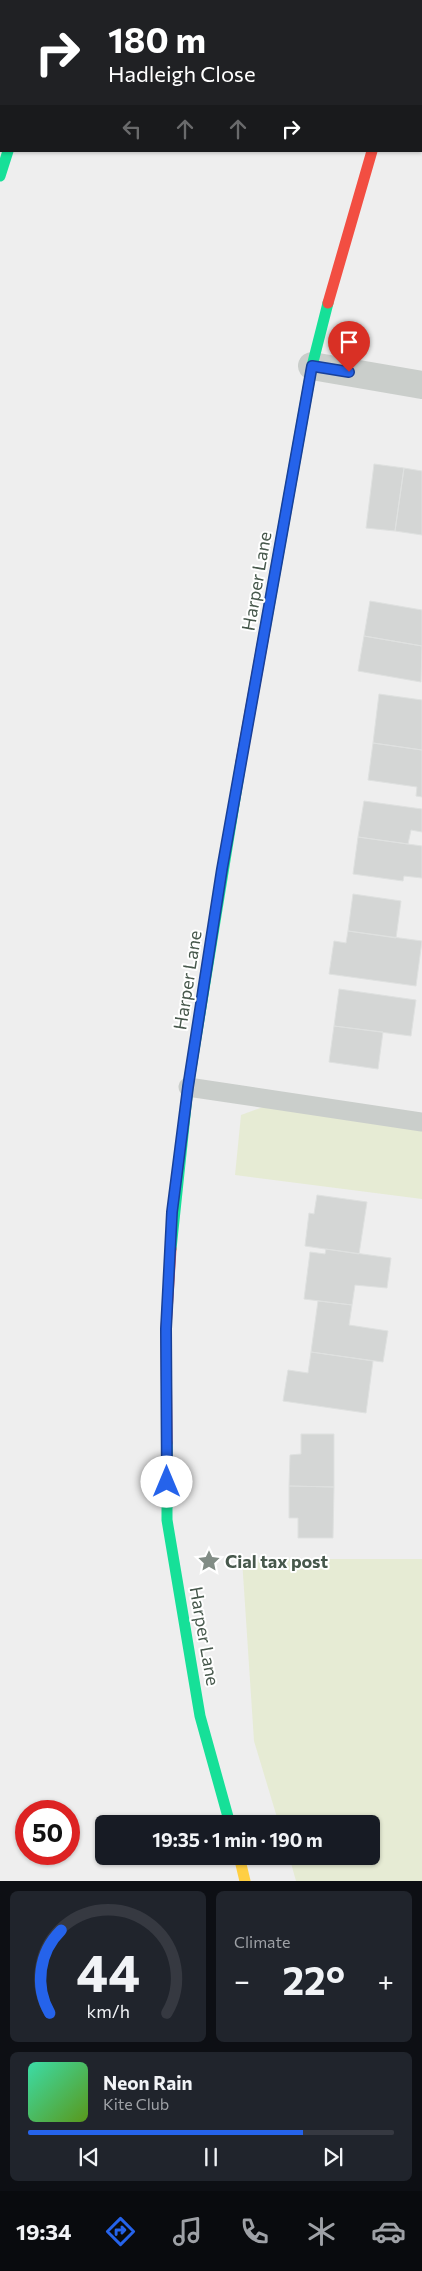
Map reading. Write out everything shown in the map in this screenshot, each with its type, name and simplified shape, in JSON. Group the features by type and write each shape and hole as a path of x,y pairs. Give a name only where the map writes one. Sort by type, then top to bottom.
{"main road":[{"path":"0,176 8,152"},
{"name":"Harper Lane","path":"228,1815 200,1716 168,1520 166,1329 172,1212 188,1087 224,859 312,366 343,248 372,152"},
{"path":"241,1865 245,1881"}],"street":[{"path":"312,366 422,385"}],"lane":[{"path":"188,1087 422,1122"}],"green space":[{"path":"266,1106 422,1131 422,1199 235,1175 241,1115"},
{"path":"242,1559 422,1559 422,1881 296,1881 292,1865 380,1865 380,1815 276,1815 254,1741"}],"building":[{"path":"374,464 404,468 395,531 366,528"},
{"path":"404,468 422,471 422,535 395,531"},
{"path":"370,601 422,610 422,646 364,636"},
{"path":"364,636 422,646 421,682 358,671"},
{"path":"379,694 422,700 422,750 373,743"},
{"path":"373,743 422,750 422,797 416,796 417,787 368,780"},
{"path":"364,801 422,809 422,832 411,830 408,844 358,837"},
{"path":"358,837 422,846 422,878 404,876 403,881 353,874"},
{"path":"353,894 401,901 396,938 348,931"},
{"path":"348,931 422,941 416,986 329,974 334,941 346,943"},
{"path":"339,989 416,1000 411,1036 334,1026"},
{"path":"334,1026 383,1032 378,1069 329,1062"},
{"path":"317,1195 367,1202 359,1254 305,1246 309,1213 314,1214"},
{"path":"326,1249 391,1258 387,1288 355,1285 352,1305 304,1299 310,1252 325,1254"},
{"path":"318,1301 352,1305 349,1325 388,1331 383,1362 311,1352"},
{"path":"311,1352 373,1361 366,1413 283,1401 288,1370 308,1373"},
{"path":"301,1434 334,1434 334,1487 289,1486 290,1455 301,1454"},
{"path":"289,1486 334,1487 333,1538 298,1538 298,1518 289,1518"}],"traffic: fast":[{"path":"0,176 8,152"},
{"path":"265,629 312,366 328,303"},
{"path":"171,1249 188,1087 241,762"},
{"path":"167,1443 167,1520 200,1716 228,1815"}],"traffic: slow":[{"path":"241,1865 245,1881"}],"traffic: jam":[{"path":"328,303 372,152"},
{"path":"241,762 265,629"},
{"path":"167,1443 166,1329 171,1249"}],"place":[{"name":"Cial tax post","path":"209,1561"}],"route":[{"path":"167,1482 166,1329 172,1212 188,1087 220,887 312,366 349,372"}]}
